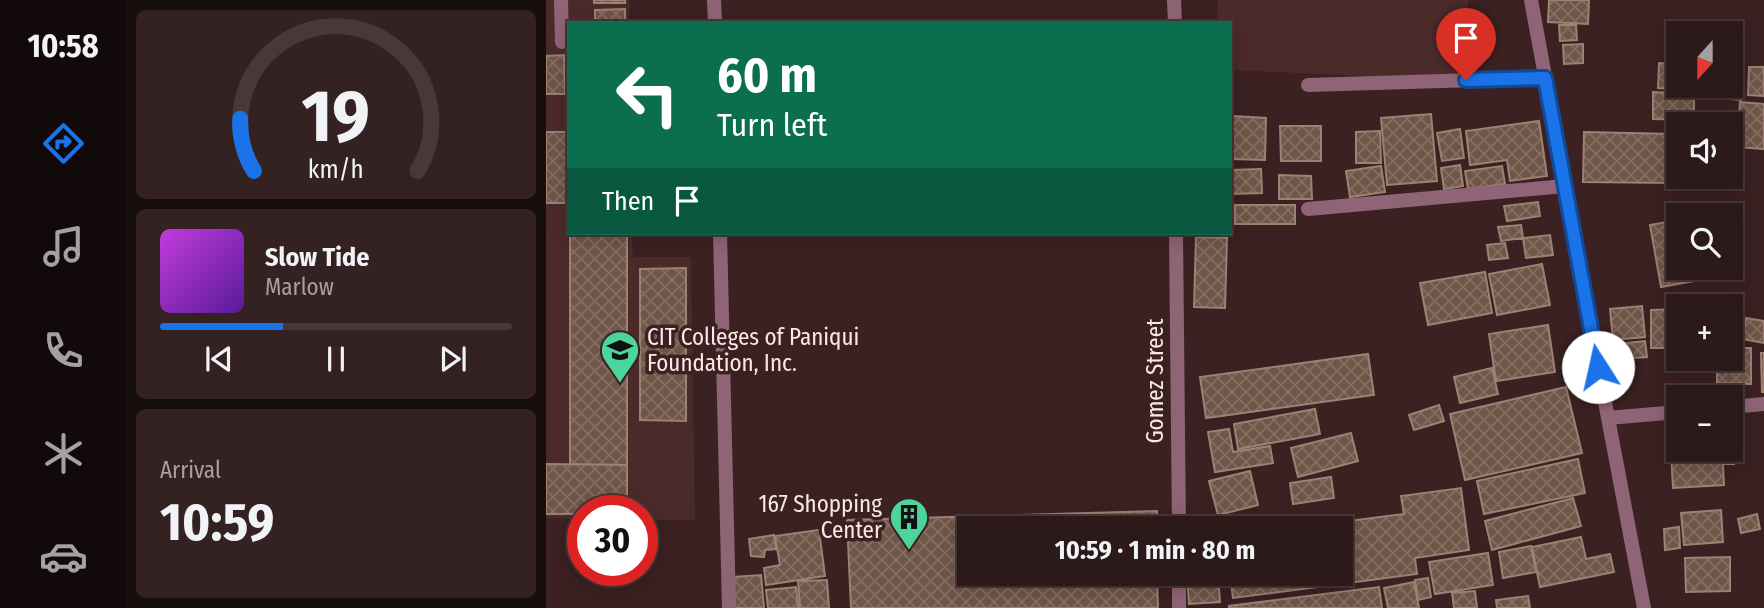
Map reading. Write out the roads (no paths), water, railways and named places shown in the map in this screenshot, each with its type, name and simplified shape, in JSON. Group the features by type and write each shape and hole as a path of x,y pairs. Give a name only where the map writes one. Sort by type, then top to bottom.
{"street":[{"path":"561,0 562,42"},
{"path":"714,0 715,21"},
{"path":"1174,0 1175,21"},
{"path":"1531,0 1644,608"},
{"path":"1308,86 1545,78"},
{"path":"1308,209 1565,186"},
{"path":"720,235 729,608"},
{"name":"Gomez Street","path":"1176,235 1179,516"},
{"path":"1743,406 1764,404"},
{"path":"1608,418 1666,413"},
{"path":"1179,586 1179,608"}],"place":[{"name":"CIT Colleges of Paniqui Foundation, Inc.","path":"620,384"},
{"name":"167 Shopping Center","path":"909,551"}]}
